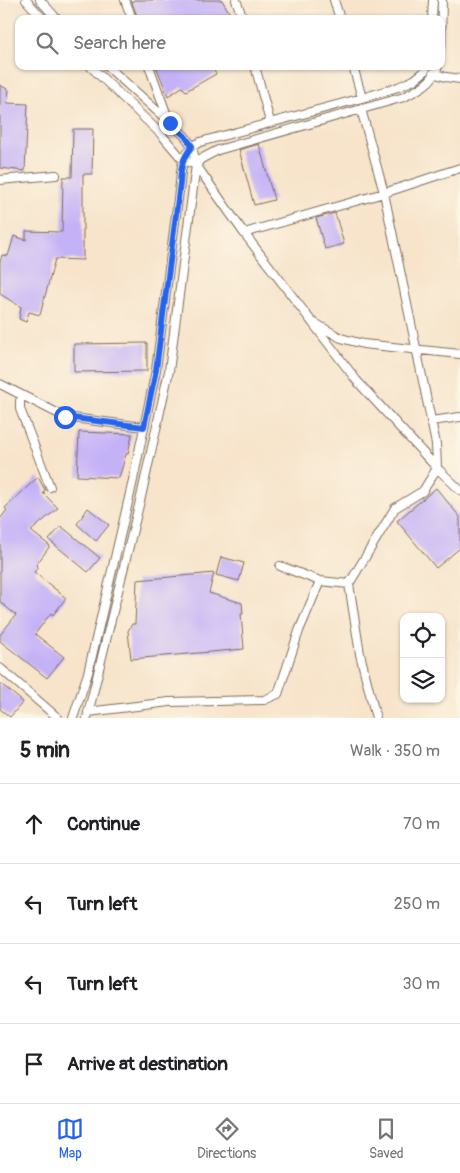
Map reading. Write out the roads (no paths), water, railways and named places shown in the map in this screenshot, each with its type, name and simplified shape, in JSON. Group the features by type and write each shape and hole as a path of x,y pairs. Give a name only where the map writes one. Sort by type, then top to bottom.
{"street":[{"path":"26,0 39,15"},
{"path":"40,0 54,15"},
{"path":"125,0 131,15"},
{"path":"236,0 242,15"},
{"path":"334,0 339,15"},
{"path":"432,0 432,15"},
{"path":"442,0 442,15"},
{"path":"94,70 161,134 184,160 196,165 244,233 357,381 437,468 460,490"},
{"path":"111,70 185,136 192,146 196,165 169,372 143,489 88,715 169,702 264,700 278,694 299,631 320,581"},
{"path":"150,70 170,123"},
{"path":"257,70 270,122"},
{"path":"354,70 362,98"},
{"path":"73,718 88,673 132,485 156,370 181,166 184,160 192,146 211,138 362,98 414,80 425,70"},
{"path":"430,70 436,75 460,79"},
{"path":"196,165 201,159 218,150 404,97 424,86 436,75 437,70"},
{"path":"361,109 384,192 436,444 437,468 423,491 395,508 349,584 360,654 376,718"},
{"path":"249,128 253,139"},
{"path":"244,233 460,168"},
{"path":"0,180 56,175"},
{"path":"310,320 341,338 356,342 460,354"},
{"path":"0,384 65,417 144,427"},
{"path":"22,395 20,409 50,487"},
{"path":"431,421 460,417"},
{"path":"452,482 460,478"},
{"path":"280,566 320,581 349,584"},
{"path":"0,668 58,718"}]}
